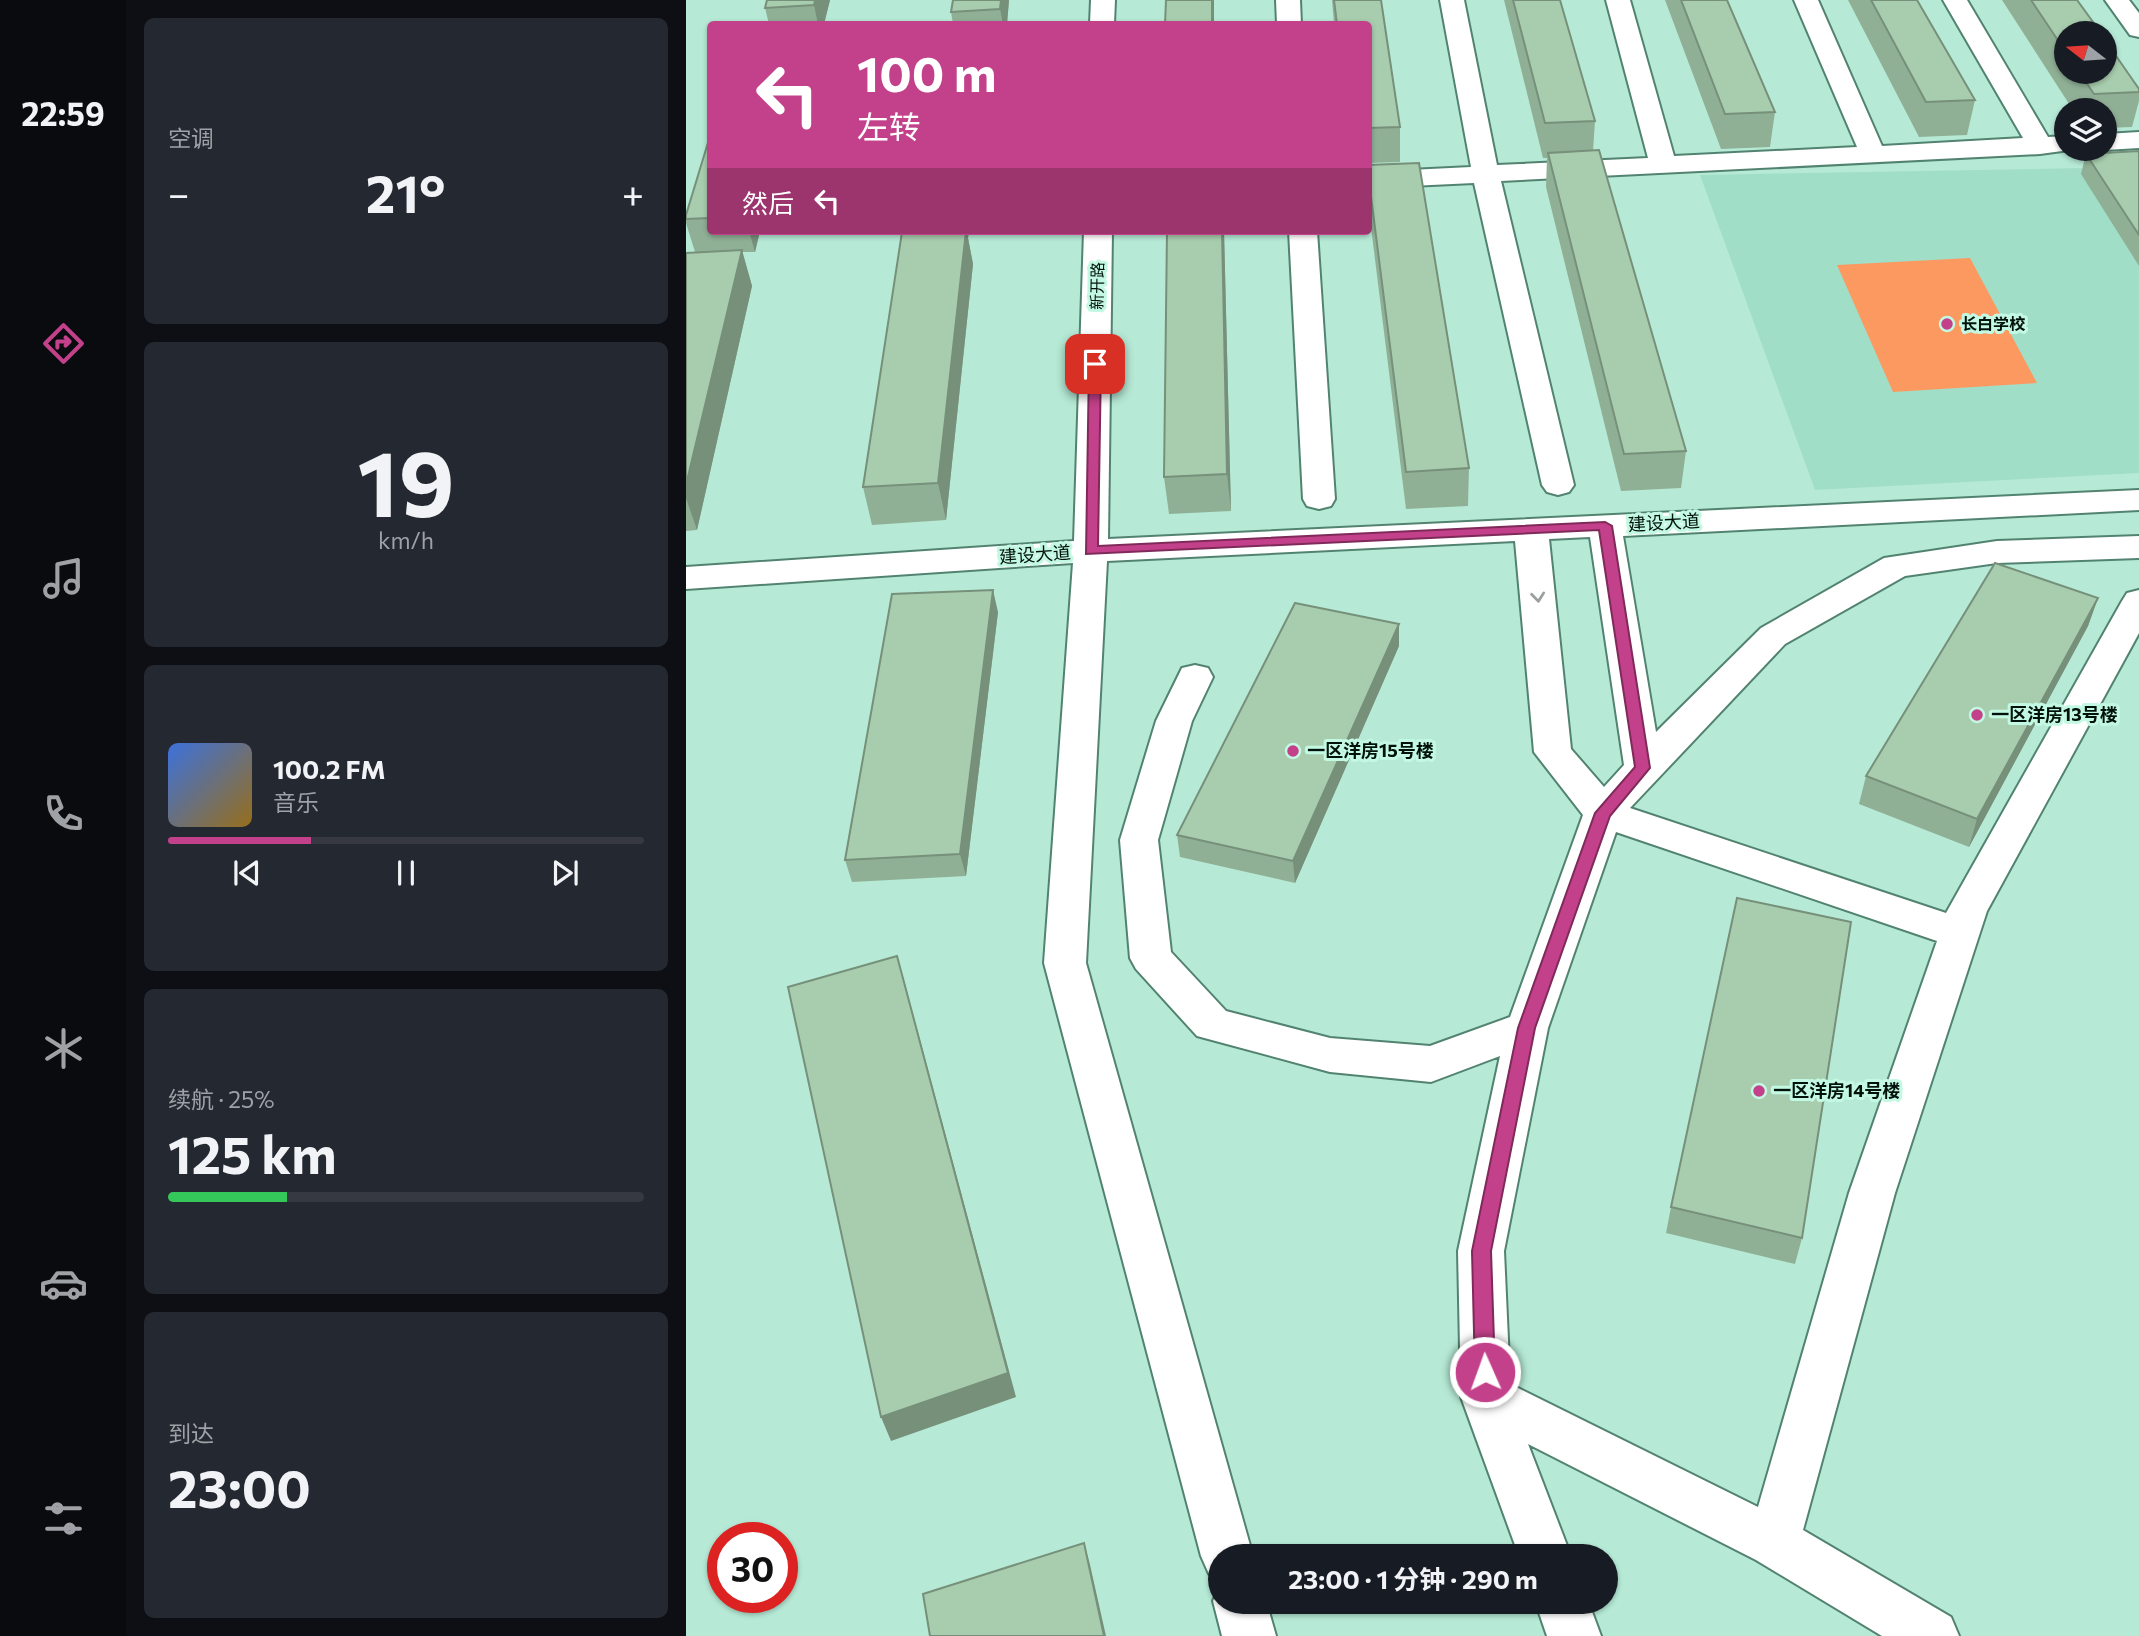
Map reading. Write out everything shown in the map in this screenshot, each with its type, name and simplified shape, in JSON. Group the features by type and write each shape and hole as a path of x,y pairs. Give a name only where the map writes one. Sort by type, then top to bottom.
{"street":[{"path":"1102,21 1103,0"},
{"path":"1288,0 1289,21"},
{"path":"1452,0 1485,172 1558,485"},
{"path":"1618,0 1663,165"},
{"path":"1806,0 1873,154"},
{"path":"1955,0 2040,146"},
{"path":"2117,0 2139,30"},
{"path":"2117,141 2139,140"},
{"path":"1372,180 2054,145"},
{"name":"新开路","path":"1098,235 1091,551 1065,963 1224,1544"},
{"path":"1303,235 1319,499"},
{"name":"建设大道","path":"686,578 1091,551 2139,500"},
{"path":"1605,526 1643,768"},
{"path":"1531,529 1553,752 1603,813 1960,933"},
{"path":"1541,1544 1486,1397 1481,1251 1527,1028 1603,813 1643,768 1773,636 1896,566 1997,552 2139,547"},
{"path":"1774,1542 1872,1193 1967,911 2139,601"},
{"path":"1195,677 1174,721 1139,840 1151,958 1203,1015 1212,1024 1330,1055 1431,1065 1527,1028"},
{"path":"1486,1397 1774,1542 1932,1636"},
{"path":"1243,1614 1249,1636"},
{"path":"1566,1614 1574,1636"}],"shaded area":[{"name":"长白学校","path":"2139,167 2139,473 1815,490 1700,175"},
{"path":"1970,258 2037,383 1893,392 1837,265"}],"building":[{"path":"767,0 815,0 814,5 765,8"},
{"path":"953,0 1001,0 1000,9 951,12"},
{"path":"1166,0 1212,0 1212,21 1165,21"},
{"path":"1334,0 1381,0 1400,127 1372,128 1372,21 1337,21"},
{"path":"1513,0 1560,0 1595,121 1545,123"},
{"path":"1681,0 1727,0 1775,112 1725,114"},
{"path":"1871,0 1917,0 1975,100 1926,102"},
{"path":"2031,0 2077,0 2092,21 2054,21 2054,34"},
{"path":"2118,59 2139,89 2139,92 2094,94 2087,84 2118,84"},
{"path":"707,146 707,218 686,219"},
{"path":"1599,150 1686,451 1624,454 1548,153"},
{"path":"2139,151 2139,235 2091,161 2117,161 2117,152"},
{"path":"1419,163 1469,468 1406,472 1372,204 1372,165"},
{"path":"902,235 966,235 938,483 863,487"},
{"path":"1167,235 1222,235 1227,474 1164,477"},
{"path":"742,250 686,485 686,253"},
{"name":"一区洋房13号楼","path":"1995,563 2098,598 1977,819 1866,776"},
{"path":"993,590 960,854 845,860 892,594"},
{"name":"一区洋房15号楼","path":"1295,603 1399,624 1293,861 1177,835"},
{"name":"一区洋房14号楼","path":"1737,898 1851,922 1802,1238 1671,1207"},
{"path":"897,956 1008,1373 881,1417 788,987"},
{"path":"1084,1543 1104,1636 930,1636 923,1594"}],"place":[{"name":"长白学校","path":"1947,324"},
{"name":"一区洋房13号楼","path":"1977,715"},
{"name":"一区洋房15号楼","path":"1293,751"},
{"name":"一区洋房14号楼","path":"1759,1091"}],"route":[{"path":"1095,364 1091,551 1605,526 1643,768 1603,813 1527,1028 1481,1251 1485,1372"}]}
